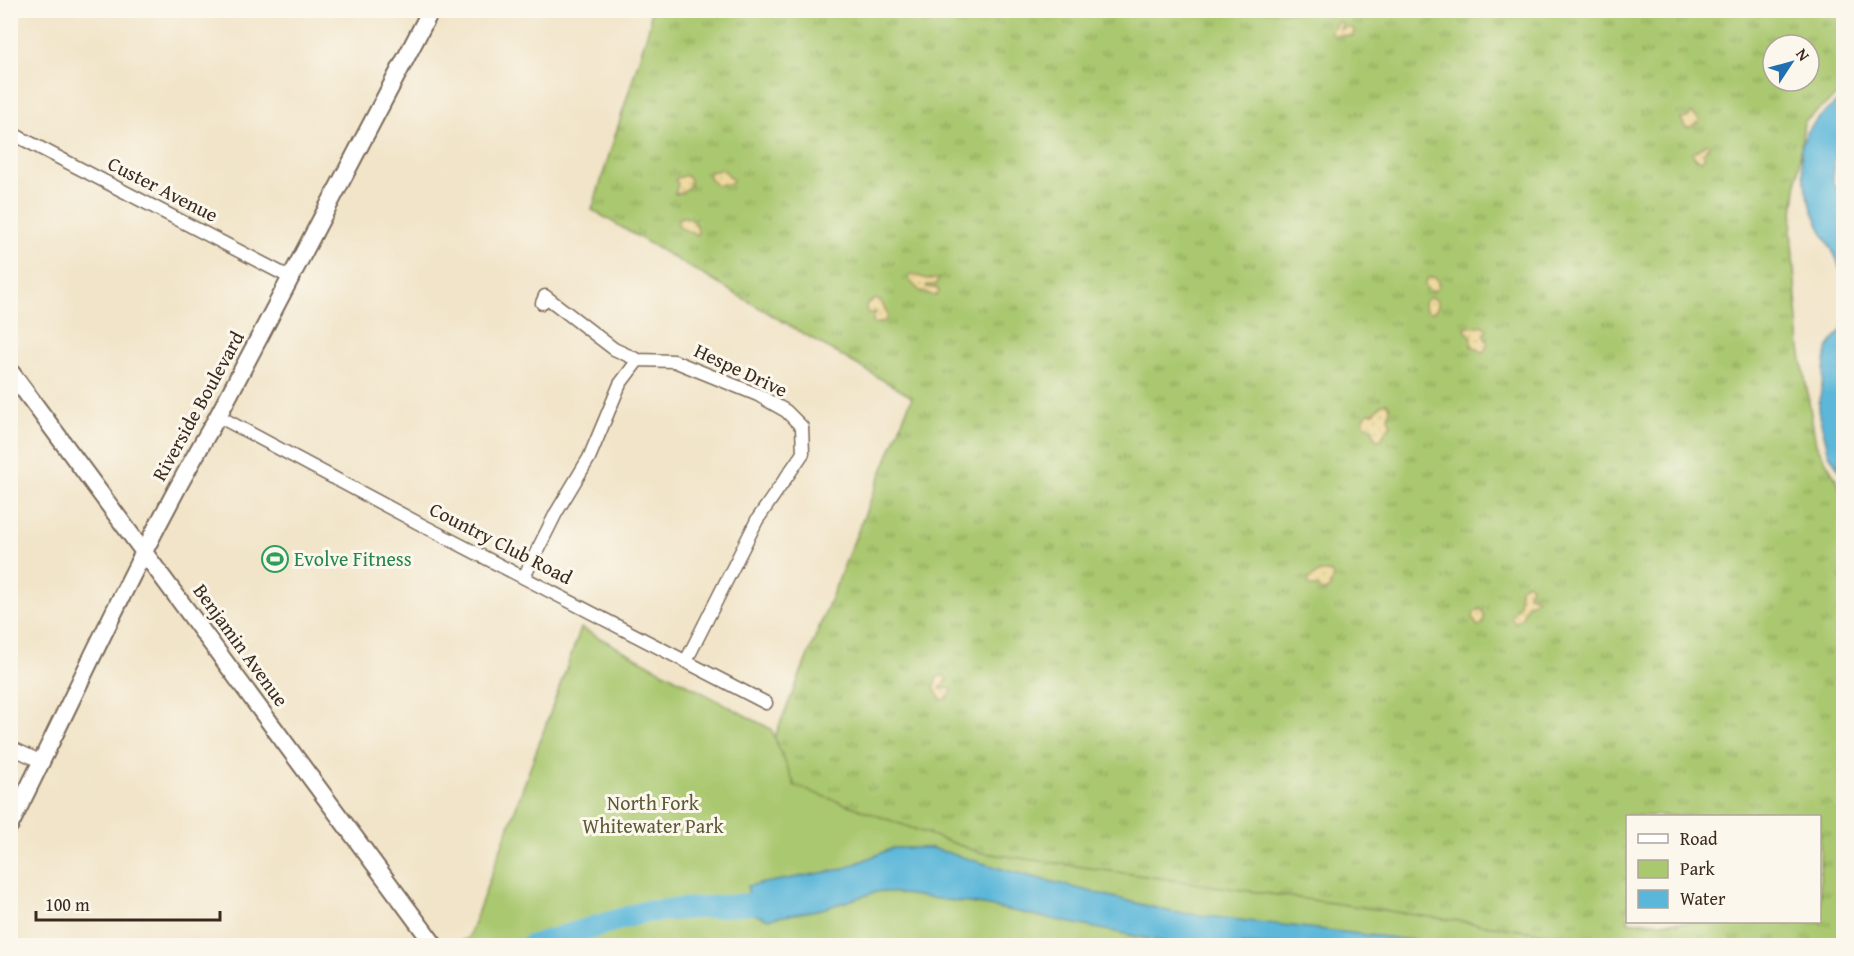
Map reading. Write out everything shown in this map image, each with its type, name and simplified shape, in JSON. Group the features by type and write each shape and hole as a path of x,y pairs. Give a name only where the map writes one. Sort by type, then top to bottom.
{"main road":[{"name":"Riverside Boulevard","path":"10,825 181,478 218,416 431,10"},
{"name":"Benjamin Avenue","path":"10,371 435,945"}],"street":[{"name":"Custer Avenue","path":"14,141 291,278"},
{"path":"524,577 556,513 589,458 620,384 638,360 614,350 545,296 542,303"},
{"name":"Hespe Drive","path":"638,360 674,361 758,395 786,411 802,427 804,433 803,453 757,520 686,661"},
{"name":"Country Club Road","path":"218,416 766,703"},
{"path":"10,747 42,762"}],"green space":[{"path":"650,11 1843,11 1843,90 1804,122 1791,230 1800,348 1816,444 1843,491 1843,945 709,946 692,937 912,397 592,210 650,24"},
{"name":"North Fork Whitewater Park","path":"581,628 771,729 795,786 978,852 1541,933 1666,945 444,946 468,939"}],"sand":[{"path":"1339,21 1342,23 1340,29 1348,27 1354,29 1354,36 1331,35 1331,29"},
{"path":"1691,113 1699,119 1699,122 1689,128 1685,127 1681,119 1687,118"},
{"path":"1707,143 1710,145 1704,152 1704,159 1701,161 1694,157 1693,153"},
{"path":"720,169 733,180 731,184 716,185 709,178 709,172"},
{"path":"685,175 690,179 690,185 682,193 675,194 678,184 675,179"},
{"path":"682,217 694,223 697,235 678,227 678,219"},
{"path":"911,274 927,279 938,279 936,285 926,287 938,289 939,292 935,296 920,291 909,280"},
{"path":"1429,277 1435,277 1439,284 1435,291 1429,291 1425,287 1425,281"},
{"path":"1431,298 1436,300 1438,305 1436,310 1431,312 1426,310 1424,305 1426,300"},
{"path":"875,299 881,301 888,315 884,321 878,323 873,323 876,312 869,313 866,309 866,305"},
{"path":"1482,325 1487,329 1484,336 1488,344 1483,353 1471,346 1472,337 1465,330 1465,328"},
{"path":"1387,403 1390,407 1388,417 1391,426 1386,430 1382,439 1376,440 1372,427 1364,424 1363,418 1368,413 1374,413 1382,404"},
{"path":"1320,572 1330,572 1333,575 1330,588 1322,592 1319,587 1312,587 1308,583 1309,579"},
{"path":"1527,583 1531,587 1528,595 1537,600 1527,605 1522,617 1515,623 1511,616 1519,605 1520,588"},
{"path":"1480,609 1484,619 1482,625 1478,627 1473,619 1474,612"},
{"path":"943,675 947,680 941,689 952,690 943,700 934,687 937,677"}],"water":[{"path":"1843,97 1843,136 1835,155 1833,182 1843,201 1843,279 1838,263 1810,204 1801,153 1804,138 1808,132 1819,118"},
{"path":"1843,321 1843,476 1829,454 1818,411 1827,349 1842,329"},
{"path":"893,848 932,848 1009,871 1172,912 1454,945 1179,945 983,905 880,891 822,909 768,919 753,914 747,886 843,869"}],"waterway":[{"path":"530,946 644,912 765,903 781,898"}],"place":[{"name":"Evolve Fitness","path":"275,559"}]}
